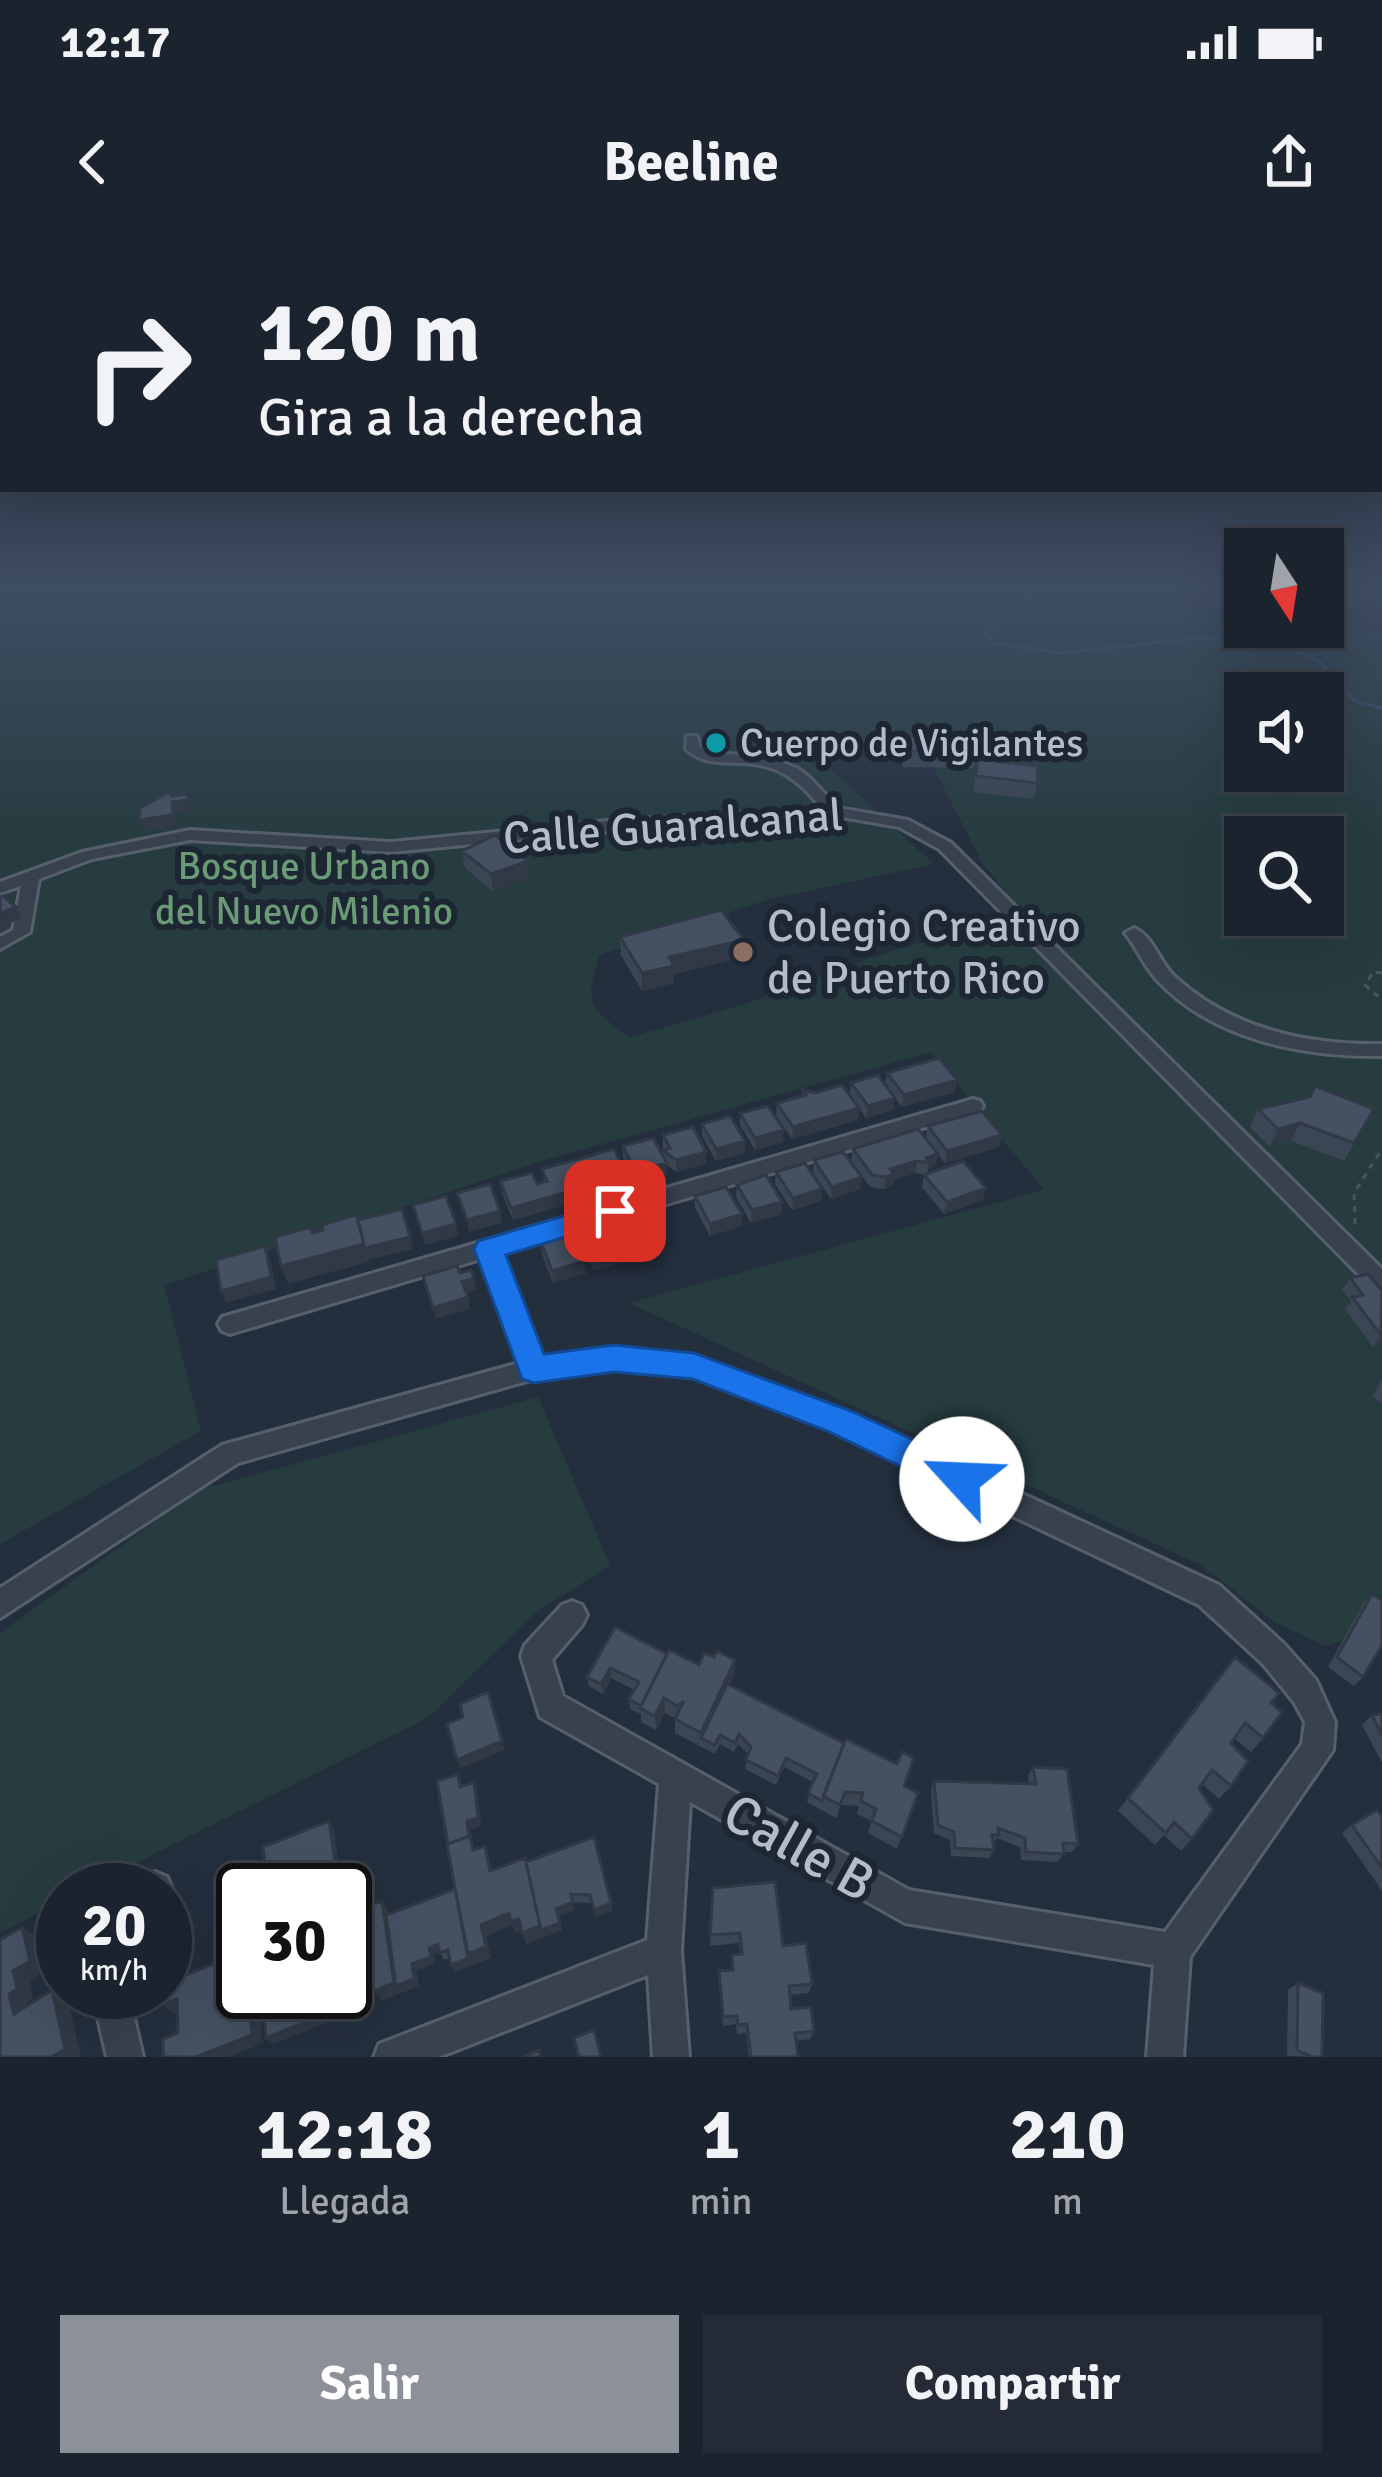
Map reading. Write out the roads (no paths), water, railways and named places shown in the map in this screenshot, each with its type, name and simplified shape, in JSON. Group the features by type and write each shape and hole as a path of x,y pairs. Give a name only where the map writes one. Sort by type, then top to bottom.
{"street":[{"path":"692,739 694,749 704,757 791,768 810,780 833,812"},
{"name":"Calle Guaralcanal","path":"0,887 88,854 190,836 391,847 833,812 904,823 945,846 1382,1284"},
{"path":"0,944 21,932 31,876"},
{"path":"1134,933 1150,948 1165,980 1243,1027 1288,1044 1382,1050"},
{"path":"230,1324 259,1327 488,1249 973,1106"},
{"path":"488,1249 534,1369"},
{"path":"0,1604 231,1453 534,1369 614,1358 694,1366 839,1421 1209,1595 1238,1618 1303,1690 1321,1719 1317,1750 1173,1951 1165,2057"},
{"name":"Calle B","path":"572,1615 536,1656 551,1706 675,1780 905,1906 1173,1951"},
{"path":"671,2057 664,1951 675,1780"},
{"path":"392,2057 664,1951"},
{"path":"116,2019 125,2057"}],"waterway":[{"path":"1329,672 1355,701 1382,708"}],"place":[{"name":"Cuerpo de Vigilantes","path":"716,743"},
{"name":"Colegio Creativo de Puerto Rico","path":"743,952"}],"park label":[{"name":"Bosque Urbano del Nuevo Milenio","path":"304,888"}]}
